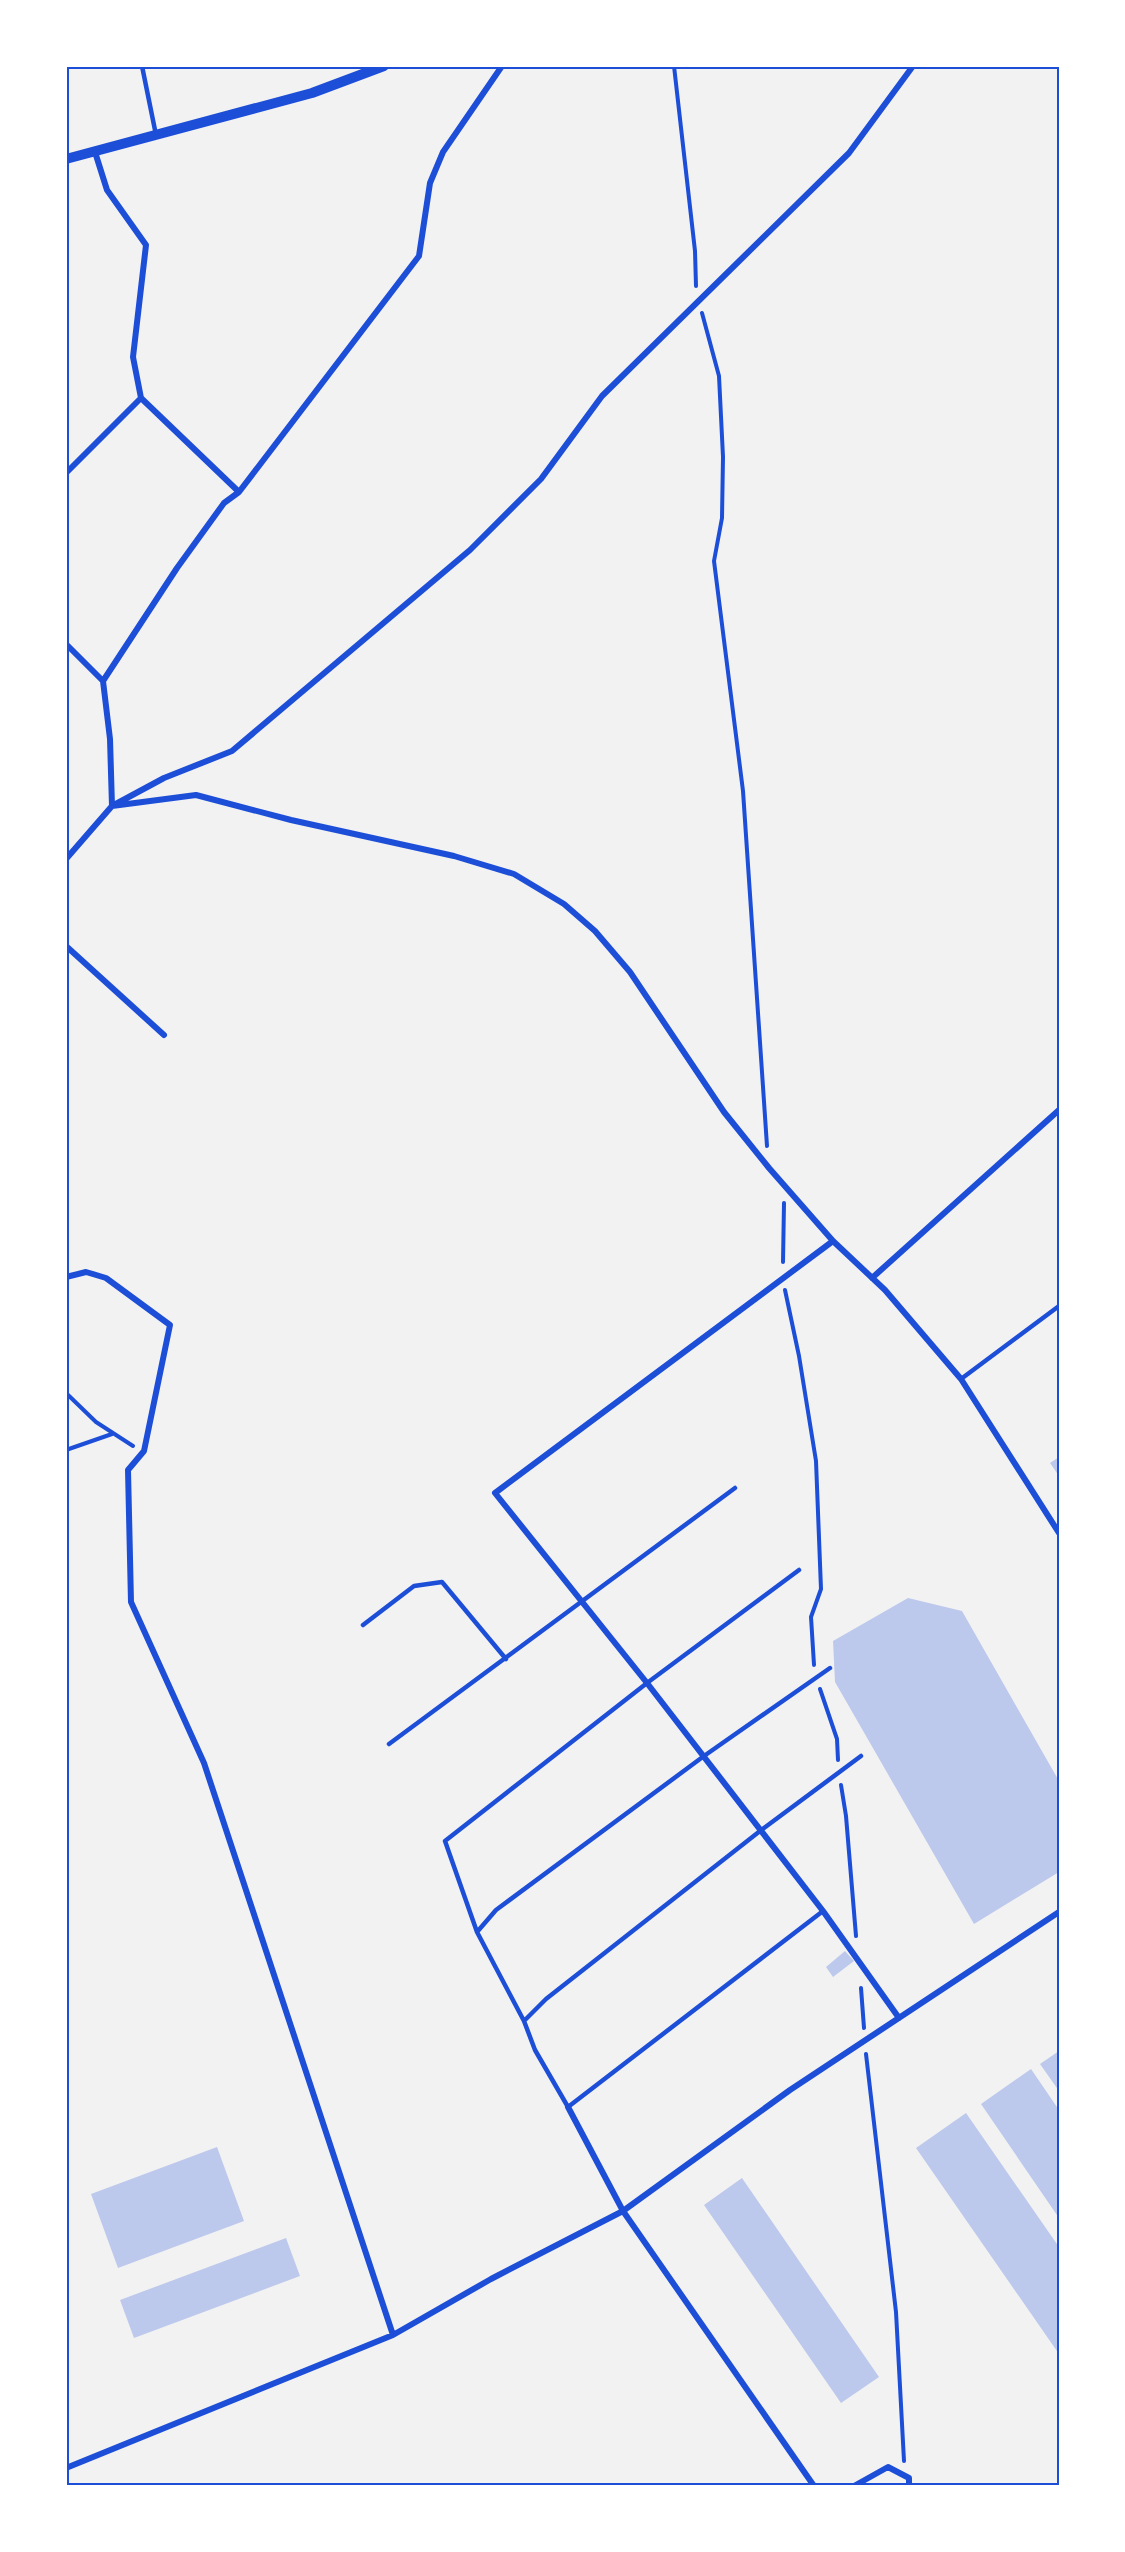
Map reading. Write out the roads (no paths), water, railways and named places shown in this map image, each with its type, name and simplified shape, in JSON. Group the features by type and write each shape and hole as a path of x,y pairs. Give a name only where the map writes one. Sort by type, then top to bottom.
{"street":[{"path":"66,159 312,93 384,66"},
{"path":"103,681 224,503 239,492 419,256 430,183 443,152 502,66"},
{"path":"66,859 112,806 164,778 232,751 471,550 541,479 602,396 849,153 914,66"},
{"path":"96,152 107,190 146,245 133,357 141,398 239,492"},
{"path":"66,473 141,398"},
{"path":"66,644 103,681 110,739 112,806"},
{"path":"112,806 196,795 291,820 454,856 514,874 564,904 595,931 630,972 724,1112 769,1168 833,1241 885,1290 961,1379 1059,1533"},
{"path":"66,946 164,1035"},
{"path":"872,1278 1059,1110"},
{"path":"833,1241 495,1493 648,1683 823,1911 899,2018"},
{"path":"66,1277 86,1272 106,1278 170,1325 144,1451 128,1470 130,1602 204,1763 393,2336"},
{"path":"66,2468 393,2336 491,2279 623,2211 790,2090 1059,1912"},
{"path":"568,2107 623,2211 814,2486"},
{"path":"854,2486 888,2467 909,2478 909,2486"}],"lane":[{"path":"142,66 156,135"},
{"path":"961,1379 1059,1306"},
{"path":"389,1744 735,1488"},
{"path":"799,1570 648,1683 445,1841 477,1932 524,2021 536,2050 568,2107 823,1911"},
{"path":"363,1625 414,1586 442,1582 506,1659"},
{"path":"477,1932 496,1910 704,1756 830,1668"},
{"path":"524,2021 546,1999 760,1831 861,1756"}]}
